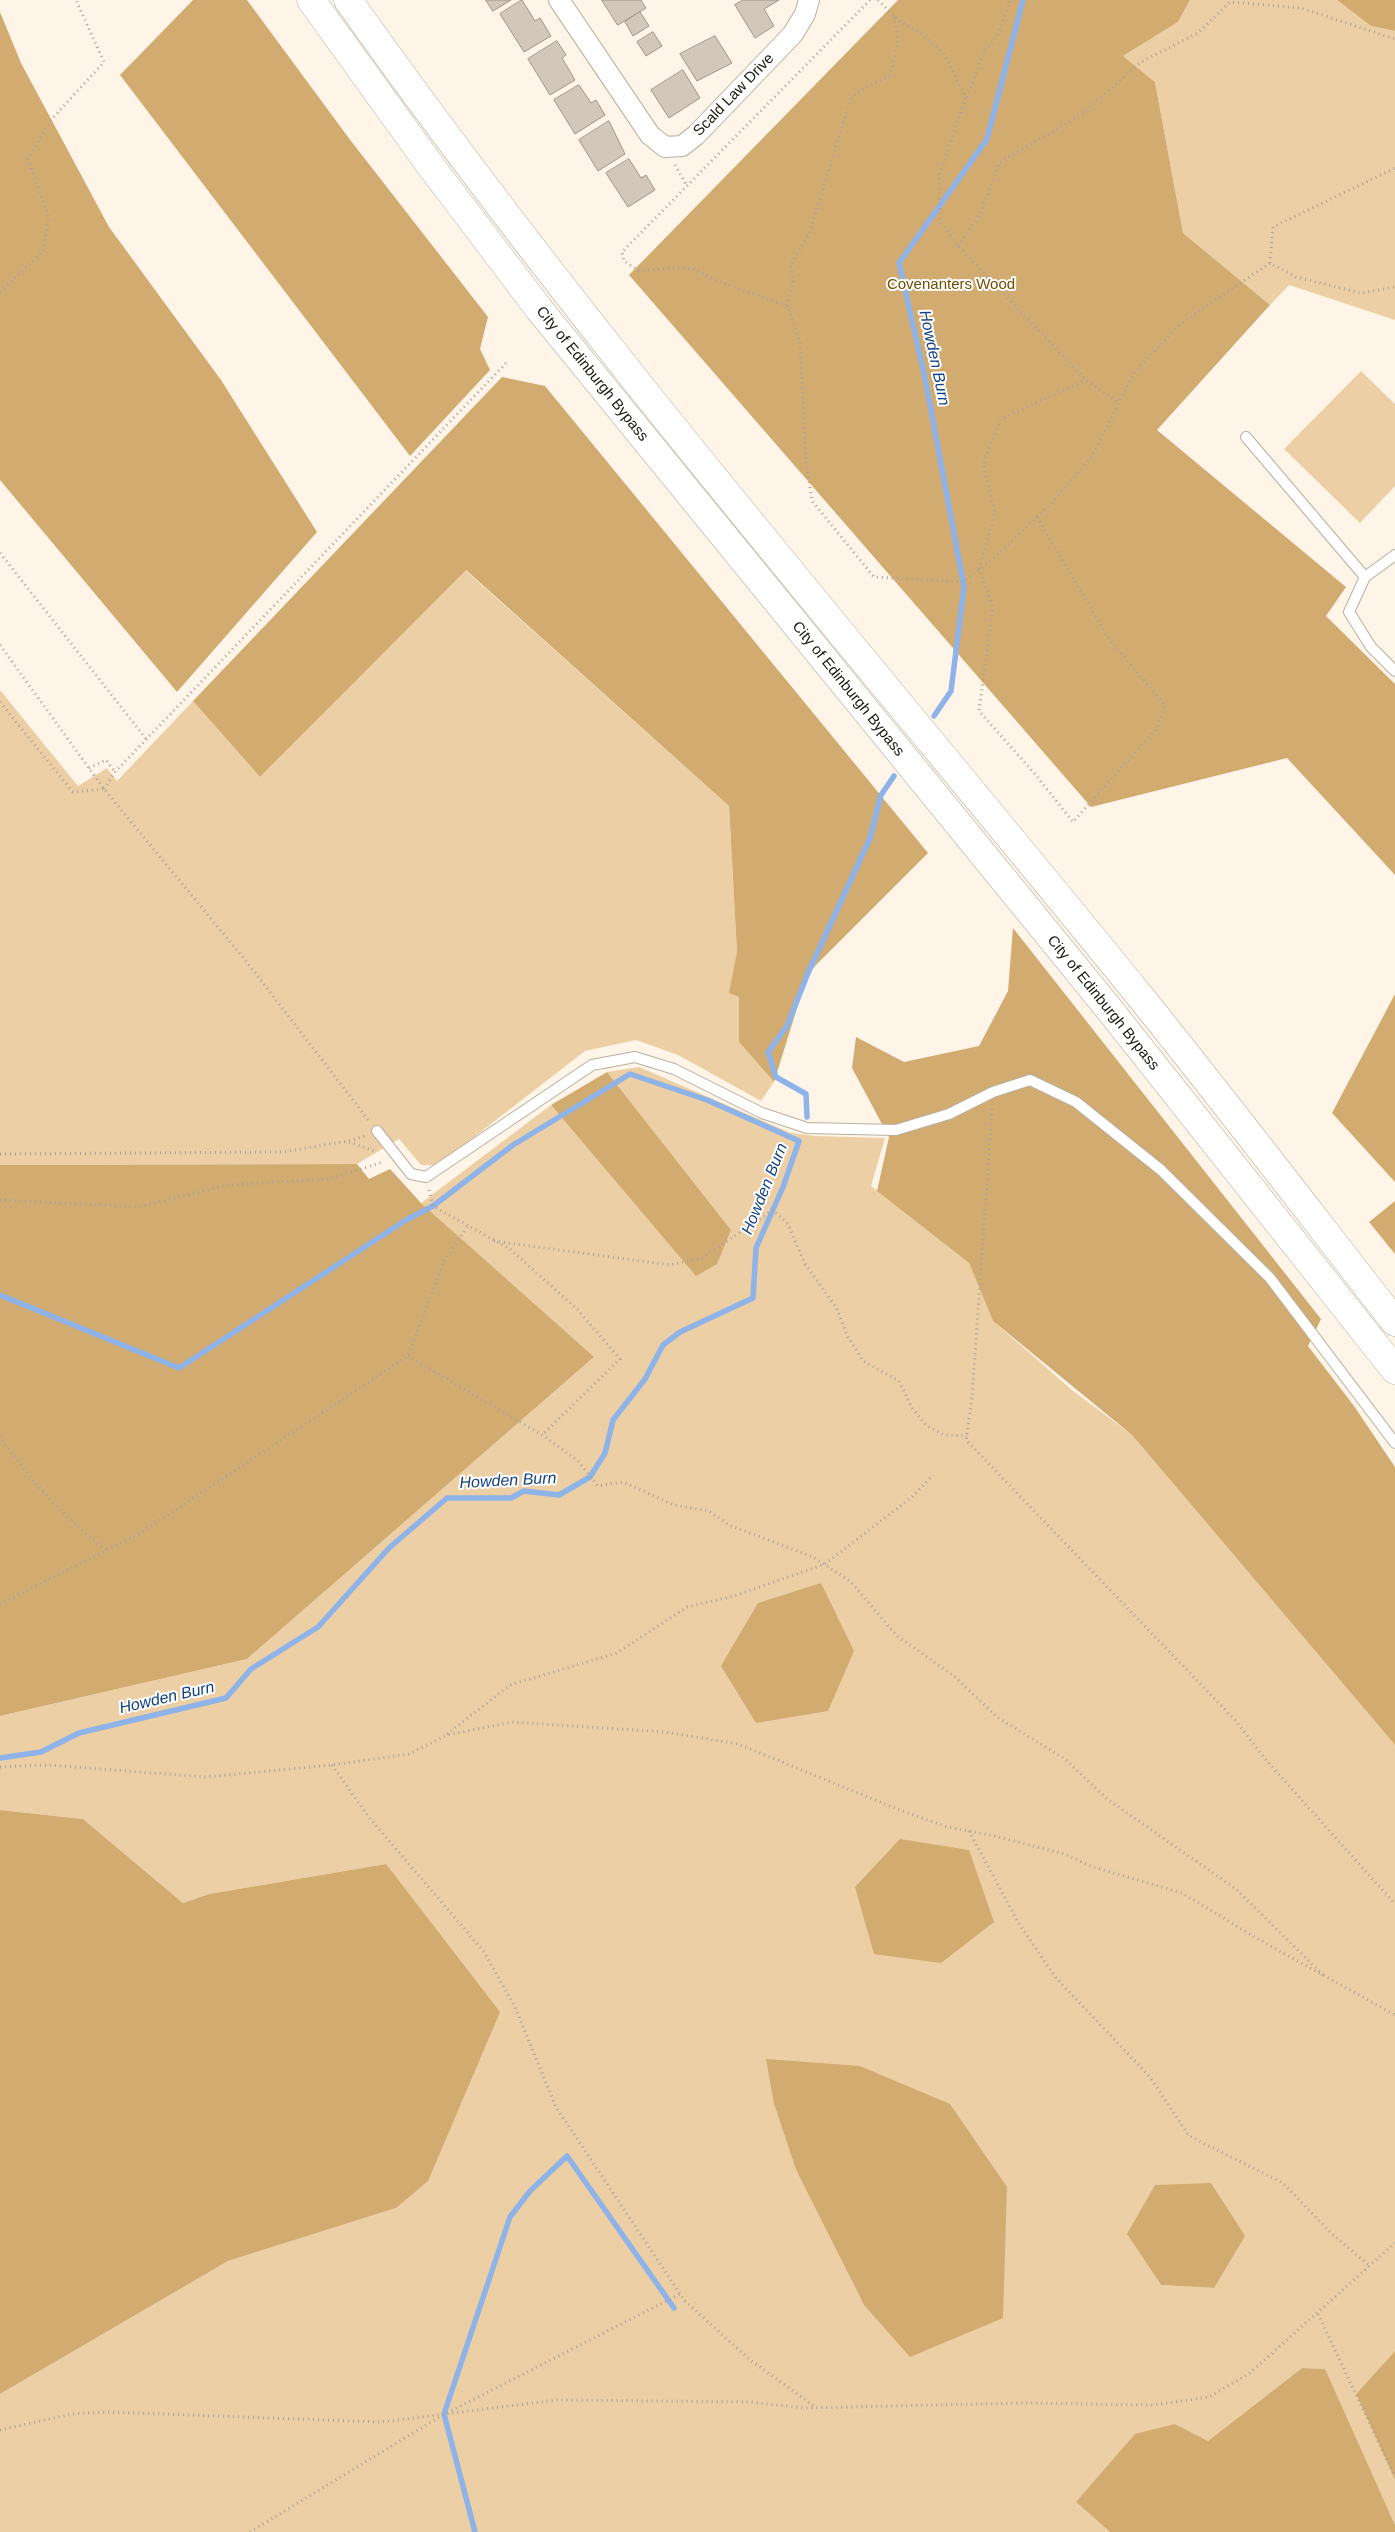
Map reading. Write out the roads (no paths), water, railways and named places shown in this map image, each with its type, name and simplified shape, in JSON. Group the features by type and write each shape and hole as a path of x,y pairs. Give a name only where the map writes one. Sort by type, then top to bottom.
{"highway":[{"name":"City of Edinburgh Bypass","path":"311,0 430,164 539,309 1103,1001 1395,1370"},
{"name":"City of Edinburgh Bypass","path":"348,0 455,148 657,409 1142,998 1395,1322"}],"street":[{"name":"Scald Law Drive","path":"558,0 650,135 665,147 682,146 696,135 793,34 805,14 809,0"}],"lane":[{"path":"1246,437 1365,577"},
{"path":"1395,555 1365,577 1349,612 1371,647 1395,670"},
{"path":"377,1131 390,1159 411,1174 426,1177 592,1065 635,1057 674,1070 762,1113 806,1128 896,1130 949,1114 993,1092 1030,1080 1076,1102 1161,1170 1270,1278 1395,1442"}],"waterway":[{"name":"Howden Burn","path":"934,716 951,691 964,587 925,378 899,263 987,139 1023,0"},
{"name":"Howden Burn","path":"807,1117 806,1094 776,1077 768,1052 787,1026 808,973 870,838 881,795 894,776"},
{"name":"Howden Burn","path":"0,1295 179,1368 406,1220 433,1206 513,1145 630,1074 707,1100 799,1141 783,1187 756,1248 753,1298 680,1332 663,1345 645,1379 613,1420 605,1453 590,1477 559,1495 524,1491 511,1498 447,1498 389,1548 318,1627 251,1669 226,1698 79,1733 41,1752 0,1758"},
{"path":"475,2532 444,2414 510,2217 530,2191 567,2156 674,2308"}],"park label":[{"name":"Covenanters Wood","path":"951,285"}]}
